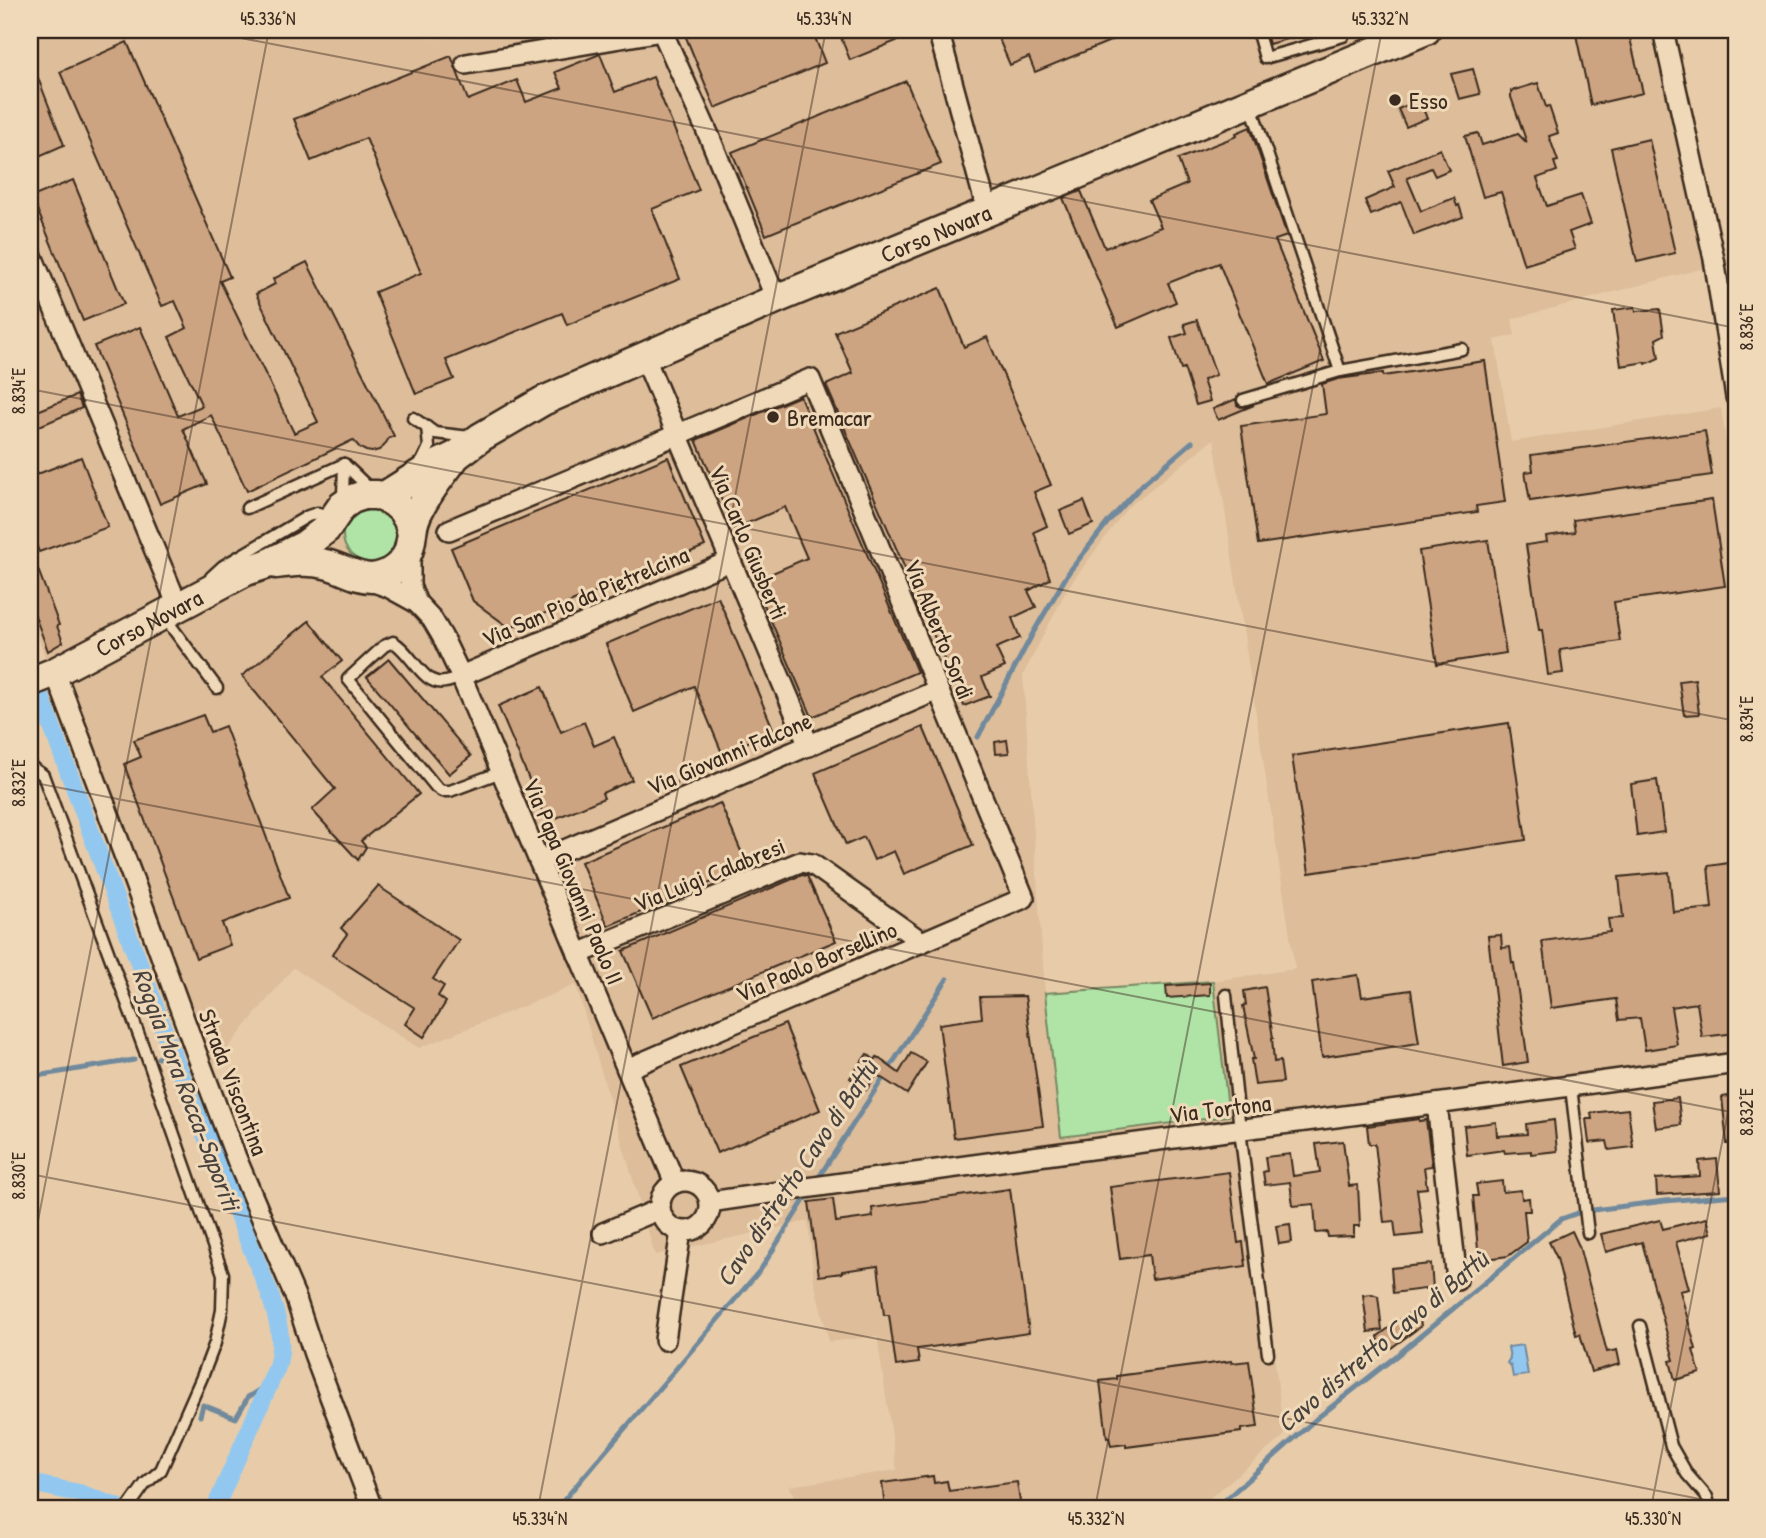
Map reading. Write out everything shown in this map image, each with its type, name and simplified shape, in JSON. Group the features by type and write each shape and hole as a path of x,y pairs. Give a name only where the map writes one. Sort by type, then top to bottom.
{"main road":[{"name":"Corso Novara","path":"43,677 246,571 305,545 326,529 342,506 352,499 364,495 380,496 457,455 481,437 544,401 776,299 1250,103 1345,43 1426,30"},
{"name":"Corso Novara","path":"267,564 306,561 323,563 371,578 384,576 396,569 405,558 423,502 457,455"},
{"path":"380,496 402,510 408,520 411,538"},
{"path":"334,516 329,531 330,546 336,560 352,574"}],"street":[{"path":"938,30 987,210"},
{"path":"466,64 662,31 710,138 776,299"},
{"path":"1666,36 1714,259 1734,363 1736,397"},
{"path":"30,251 171,611"},
{"name":"Via Carlo Giusberti","path":"644,356 809,746"},
{"name":"Via Alberto Sordi","path":"678,435 810,379 1024,898"},
{"path":"450,530 678,435"},
{"name":"Via Papa Giovanni Paolo II","path":"411,538 410,586 417,603"},
{"name":"Via San Pio da Pietrelcina","path":"461,676 730,561"},
{"name":"Via Papa Giovanni Paolo II","path":"352,574 388,587 417,603 432,619 461,676 675,1183"},
{"name":"Strada Viscontina","path":"43,677 127,863 195,1052 295,1296 372,1508"},
{"name":"Via Giovanni Falcone","path":"539,862 938,690"},
{"name":"Via Luigi Calabresi","path":"578,954 800,862 812,864 922,942"},
{"name":"Via Paolo Borsellino","path":"626,1069 1024,898"},
{"name":"Via Tortona","path":"710,1202 1736,1063"},
{"path":"1437,1104 1457,1280"},
{"path":"682,1181 697,1184 708,1195 710,1202 710,1210 703,1224 688,1231 681,1231 667,1223 660,1209 663,1194 675,1183 682,1181"},
{"path":"603,1233 660,1209"},
{"path":"665,1340 681,1231"}],"lane":[{"path":"1257,30 1265,58 1345,43"},
{"path":"1250,103 1340,371"},
{"path":"1243,400 1340,371 1462,349"},
{"path":"413,418 435,433 481,437"},
{"path":"413,478 429,447 427,427"},
{"path":"344,464 380,496"},
{"path":"247,508 344,464"},
{"path":"203,593 210,578 240,555 308,516 325,513 334,516 342,496 344,464"},
{"path":"171,611 217,688"},
{"path":"461,676 444,683 433,682 423,674 401,646 393,642 384,646 348,679 442,791 450,791 501,772"},
{"path":"30,766 43,775 223,1274 222,1310 215,1343 202,1377 161,1470 145,1484 128,1507"},
{"path":"1226,995 1268,1354"},
{"path":"1571,1087 1588,1233"},
{"path":"1640,1326 1671,1446 1687,1474 1707,1497 1710,1508"}],"shaded area":[{"path":"30,30 386,30 434,39 527,30 1651,30 1704,268 1512,319 1515,335 1495,340 1511,442 1721,408 1736,506 1736,1057 1245,1119 1284,1436 1198,1508 800,1508 789,1486 897,1470 877,1336 829,1342 814,1281 808,1221 655,1255 576,985 419,1048 293,968 214,1065 94,760 75,696 46,659 30,616","holes":["1214,439 1295,969 1213,981 1061,1137 1045,993 1023,675 1067,589 1127,508"]}],"green space":[{"path":"370,508 389,516 397,535 389,554 370,562 351,554 343,535 351,516"},
{"path":"1213,981 1229,1116 1061,1137 1045,993"}],"water":[{"path":"1523,1345 1528,1375 1513,1377 1511,1366 1507,1363 1510,1358 1508,1347"}],"building":[{"path":"683,30 812,30 825,63 715,108"},
{"path":"838,30 923,30 850,60"},
{"path":"995,30 1137,30 1035,72 1029,57 1010,65"},
{"path":"1265,30 1304,30 1305,34 1269,44"},
{"path":"1575,30 1628,30 1643,93 1591,105"},
{"path":"127,42 230,277 220,281 294,433 318,422 256,294 275,284 273,279 307,262 394,436 379,450 366,451 353,440 247,491 211,415 183,429 207,484 160,504 94,346 140,327 178,416 202,406 169,337 187,328 175,301 162,306 60,72"},
{"path":"600,54 615,92 653,77 699,190 652,209 680,279 567,325 562,313 446,360 454,379 416,394 375,292 421,273 366,138 311,161 294,119 451,56 468,100 517,80 526,102 562,88 555,72"},
{"path":"30,61 64,145 30,160"},
{"path":"1473,69 1480,94 1459,99 1451,74"},
{"path":"906,81 941,164 766,235 732,152"},
{"path":"1538,83 1558,133 1549,136 1558,161 1554,162 1557,171 1537,178 1547,206 1581,195 1591,224 1569,232 1575,249 1524,265 1501,192 1483,197 1465,136 1478,133 1482,145 1518,134 1527,143 1511,91"},
{"path":"1419,100 1427,118 1406,127 1398,109"},
{"path":"1250,127 1287,236 1275,240 1324,361 1268,384 1219,263 1168,283 1176,302 1118,327 1063,198 1081,191 1105,248 1161,227 1149,200 1187,184 1178,159 1237,136 1236,133"},
{"path":"1649,139 1675,253 1637,262 1611,148"},
{"path":"1440,149 1449,170 1435,176 1431,168 1407,178 1421,211 1454,198 1463,217 1414,235 1401,202 1371,215 1365,200 1395,187 1388,171"},
{"path":"73,180 124,304 83,321 32,197"},
{"path":"940,288 964,347 987,337 1051,485 1034,492 1047,526 1034,532 1050,579 1028,591 1036,607 1012,618 1020,638 996,648 1005,667 982,677 990,696 964,706 826,385 853,373 835,332"},
{"path":"1635,307 1636,311 1660,309 1664,335 1656,339 1659,358 1646,364 1621,366 1613,310"},
{"path":"1197,320 1216,375 1203,380 1210,401 1196,405 1171,338 1187,333 1184,324"},
{"path":"1485,361 1505,502 1476,506 1477,512 1258,544 1241,426 1326,414 1322,384 1338,379 1383,373 1383,376"},
{"path":"77,395 82,408 30,430 30,414"},
{"path":"800,396 917,672 812,717 754,581 807,558 785,507 734,529 696,440"},
{"path":"1236,399 1237,405 1241,407 1254,405 1218,420 1213,409"},
{"path":"1705,431 1712,475 1530,501 1525,472 1533,471 1531,455"},
{"path":"81,457 108,527 39,552 30,529 30,477"},
{"path":"668,457 705,546 510,628 473,601 451,548"},
{"path":"1712,500 1725,586 1614,602 1620,641 1560,650 1563,673 1548,675 1526,545 1547,542 1546,536 1575,532 1573,520"},
{"path":"1084,501 1093,524 1069,534 1060,511"},
{"path":"1488,540 1506,653 1437,664 1419,551"},
{"path":"30,551 63,642 48,651 32,608"},
{"path":"718,597 774,731 722,753 694,686 634,712 606,644"},
{"path":"309,621 342,661 322,677 419,794 361,841 366,847 358,860 312,810 335,789 242,676"},
{"path":"389,659 471,756 449,774 367,677"},
{"path":"1695,679 1699,714 1684,715 1679,681"},
{"path":"542,687 561,732 584,722 594,746 614,737 632,780 602,793 604,798 547,822 498,706"},
{"path":"203,715 210,732 225,726 289,898 222,923 230,945 196,958 124,764 141,757 134,740"},
{"path":"1509,723 1526,840 1309,873 1292,756"},
{"path":"923,727 973,845 904,874 894,851 874,860 864,837 846,845 815,773"},
{"path":"1007,740 1009,753 996,754 995,742"},
{"path":"1657,780 1664,832 1637,836 1631,784"},
{"path":"720,803 748,867 608,926 581,862"},
{"path":"1736,862 1736,1033 1702,1037 1697,1003 1671,1007 1677,1045 1645,1050 1640,1018 1619,1020 1616,999 1551,1008 1542,941 1610,932 1608,919 1623,918 1619,877 1669,872 1673,912 1712,908 1708,866"},
{"path":"802,875 807,876 836,941 652,1018 623,951"},
{"path":"378,886 459,940 433,979 444,986 438,996 446,1002 424,1037 405,1024 415,1008 332,955 347,934 341,928"},
{"path":"1501,935 1502,948 1510,947 1514,963 1528,1062 1503,1066 1488,936"},
{"path":"1358,975 1362,997 1411,990 1419,1043 1322,1057 1312,982"},
{"path":"1210,983 1210,995 1167,998 1166,986"},
{"path":"1265,987 1274,1062 1280,1061 1283,1082 1255,1085 1251,1059 1254,1059 1243,1006 1246,1005 1244,991"},
{"path":"1025,996 1043,1126 954,1138 939,1024 982,1018 980,997"},
{"path":"785,1024 820,1110 717,1153 681,1067"},
{"path":"911,1053 927,1062 907,1094 877,1075 866,1090 850,1078 867,1054 875,1060 877,1057 899,1073"},
{"path":"1735,1095 1736,1144 1727,1144 1722,1097"},
{"path":"1678,1098 1681,1125 1656,1128 1652,1101"},
{"path":"1628,1109 1633,1147 1609,1150 1607,1141 1589,1143 1586,1119 1592,1119 1591,1113"},
{"path":"1426,1120 1432,1166 1424,1167 1427,1188 1417,1189 1423,1234 1396,1237 1394,1221 1384,1222 1375,1144 1369,1144 1367,1126"},
{"path":"1554,1120 1557,1151 1531,1154 1531,1151 1505,1153 1504,1150 1467,1155 1464,1126 1496,1122 1497,1136 1527,1134 1526,1124"},
{"path":"1343,1141 1349,1186 1358,1185 1360,1226 1354,1226 1354,1236 1328,1237 1327,1232 1316,1233 1314,1204 1293,1206 1290,1182 1265,1185 1265,1157 1290,1154 1293,1176 1320,1172 1316,1144"},
{"path":"1717,1159 1720,1191 1657,1195 1656,1179 1700,1176 1699,1161"},
{"path":"1229,1172 1238,1243 1243,1242 1246,1266 1152,1279 1149,1255 1120,1259 1110,1187"},
{"path":"1502,1181 1503,1192 1521,1190 1522,1199 1529,1198 1530,1211 1524,1211 1527,1242 1508,1256 1479,1260 1473,1196 1478,1196 1476,1184"},
{"path":"1010,1189 1029,1333 917,1349 919,1363 896,1366 889,1315 884,1315 878,1266 819,1276 809,1202 833,1199 836,1222 873,1217 872,1208"},
{"path":"1707,1218 1711,1233 1676,1242 1689,1289 1680,1291 1700,1373 1675,1380 1670,1361 1674,1360 1642,1242 1606,1252 1601,1234 1660,1220 1663,1229"},
{"path":"1290,1224 1292,1242 1279,1244 1276,1226"},
{"path":"1572,1231 1579,1246 1607,1352 1617,1350 1620,1364 1591,1372 1580,1334 1576,1335 1557,1258 1549,1242"},
{"path":"1431,1264 1433,1288 1393,1293 1391,1268"},
{"path":"1363,1295 1378,1296 1382,1330 1368,1332"},
{"path":"1411,1312 1420,1317 1421,1326 1391,1348 1380,1349 1378,1336"},
{"path":"1249,1361 1258,1427 1241,1429 1241,1432 1126,1447 1126,1444 1111,1446 1109,1437 1107,1438 1100,1381 1117,1379 1117,1376"},
{"path":"933,1476 934,1483 947,1481 949,1491 1017,1482 1021,1508 885,1508 882,1483"}],"waterway":[{"name":"Cavo distretto Cavo di Battù","path":"978,737 1069,572 1108,522 1143,484 1192,442"},
{"name":"Roggia Mora Rocca-Saporiti","path":"30,667 171,1050 269,1292 277,1320 280,1338 277,1367 215,1508"},
{"name":"Cavo distretto Cavo di Battù","path":"817,1180 947,979"},
{"path":"158,1058 171,1050"},
{"path":"30,1077 134,1060"},
{"name":"Cavo distretto Cavo di Battù","path":"557,1508 761,1269 808,1194"},
{"name":"Cavo distretto Cavo di Battù","path":"1593,1210 1736,1195"},
{"name":"Cavo distretto Cavo di Battù","path":"1216,1508 1316,1419 1561,1219 1578,1213"},
{"path":"200,1416 203,1405 236,1418 248,1397 269,1384"},
{"path":"30,1483 79,1493 119,1508"}],"place":[{"name":"Esso","path":"1395,100"},
{"name":"Bremacar","path":"773,417"}]}
